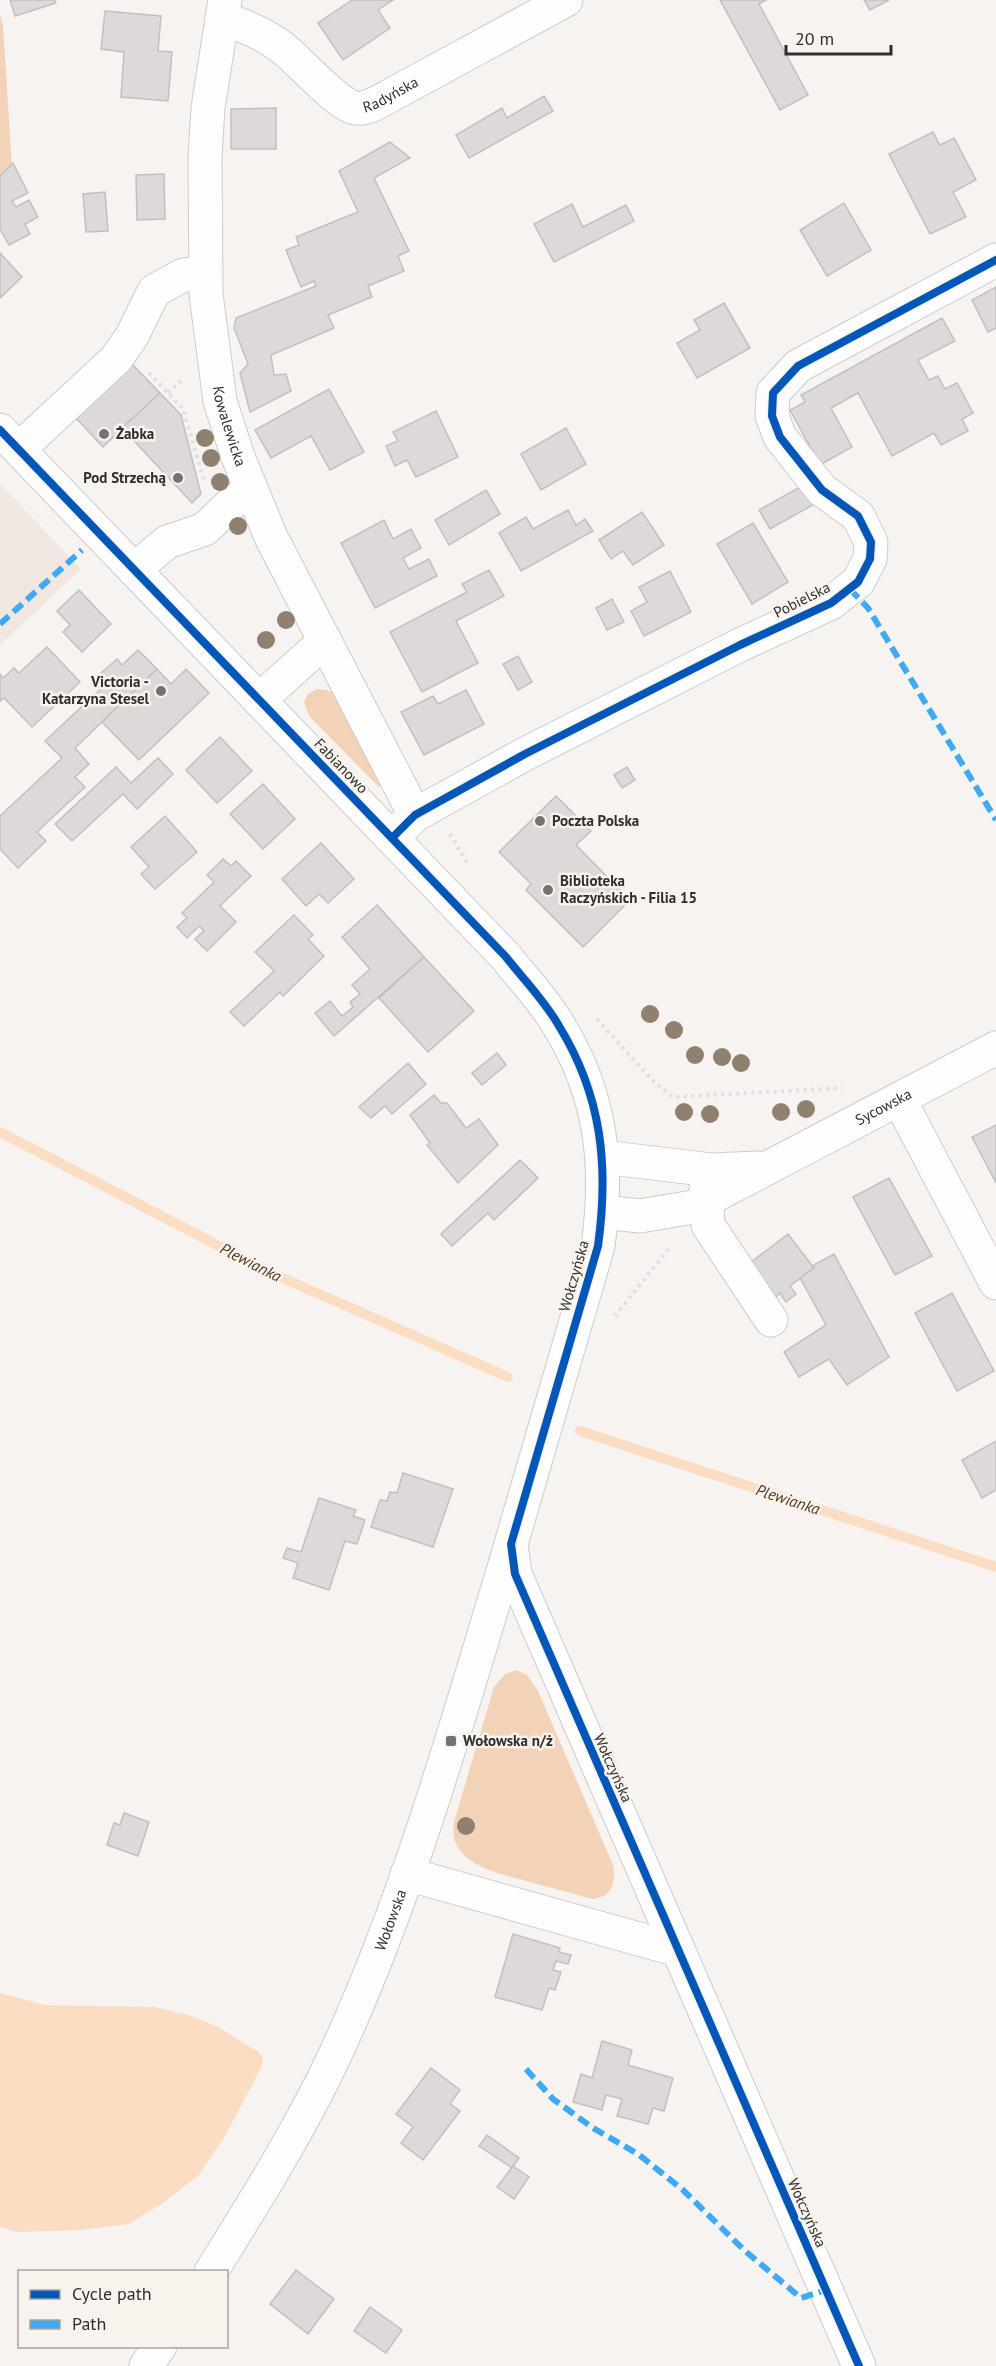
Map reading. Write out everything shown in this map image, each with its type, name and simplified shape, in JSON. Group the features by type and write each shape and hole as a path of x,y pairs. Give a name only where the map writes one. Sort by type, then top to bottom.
{"street":[{"name":"Radyńska","path":"223,9 283,48 352,108 364,108 566,0"},
{"name":"Kowalewicka","path":"223,9 205,133 206,273 209,330 220,401 252,493 272,537 325,641 424,810"},
{"name":"Pobielska","path":"392,838 424,810 525,754 831,603 858,582 870,559 871,542 858,516 822,490 780,437 772,416 773,393 798,366 996,260"},
{"path":"9,439 116,359 132,336 154,291 183,275 206,273"},
{"name":"Fabianowo","path":"9,439 506,957 559,1025 583,1073 592,1100 603,1157"},
{"path":"134,570 167,542 205,529 235,500 252,493"},
{"path":"259,700 325,641"},
{"name":"Sycowska","path":"603,1212 640,1216 693,1207 996,1048"},
{"path":"886,1106 996,1282"},
{"name":"Sycowska","path":"603,1157 707,1198"},
{"name":"Wołczyńska","path":"603,1157 603,1212 598,1246 511,1544 515,1574 526,1604 859,2366"},
{"path":"707,1198 771,1320"},
{"name":"Wołowska","path":"212,2270 262,2189 320,2086 374,1964 407,1874 451,1741 511,1544"},
{"path":"407,1874 678,1950"},
{"path":"146,2366 159,2348"}],"path":[{"path":"124,347 183,409 215,519"},
{"path":"424,810 470,867"},
{"path":"591,1013 652,1080 673,1096 860,1087 886,1106"},
{"path":"614,1317 707,1198"}],"shaded area":[{"path":"0,15 3,26 12,167 0,178"},
{"path":"0,484 81,569 0,645"},
{"path":"317,689 333,693 382,783 379,787 309,716 304,702 308,694"},
{"path":"516,1670 527,1675 538,1691 613,1865 614,1877 611,1888 599,1898 592,1899 490,1870 466,1857 458,1848 454,1836 454,1822 494,1687 505,1674"},
{"path":"0,1993 45,2005 154,2007 189,2015 216,2026 257,2051 263,2057 261,2068 225,2136 199,2175 163,2203 129,2224 80,2230 17,2232 0,2227"}],"building":[{"path":"10,0 55,0 56,3 15,16"},
{"path":"352,0 393,0 378,10 390,28 343,60 318,23"},
{"path":"720,0 766,0 759,4 808,95 780,110"},
{"path":"864,0 889,0 870,10"},
{"path":"105,11 161,16 158,51 172,52 168,101 121,97 124,52 101,49"},
{"path":"544,96 553,111 469,158 456,135 502,108 507,118"},
{"path":"276,108 276,149 231,149 231,109"},
{"path":"933,132 940,145 954,138 976,180 953,192 966,217 930,234 889,154"},
{"path":"390,142 410,158 374,178 409,251 398,256 404,271 368,286 372,297 328,315 334,328 271,355 274,375 286,374 291,391 250,412 240,373 248,364 234,328 236,318 316,286 314,281 301,287 286,250 299,245 296,237 358,212 339,171"},
{"path":"13,163 28,193 12,201 16,207 29,200 38,217 25,224 30,234 9,245 0,229 0,176"},
{"path":"164,174 165,219 137,220 136,175"},
{"path":"105,192 108,231 86,232 83,194"},
{"path":"844,203 871,250 827,276 800,230"},
{"path":"572,204 583,227 626,205 634,221 554,262 534,224"},
{"path":"0,253 22,277 0,298"},
{"path":"996,287 996,328 988,332 972,300"},
{"path":"724,303 750,348 697,378 677,343 700,330 694,320"},
{"path":"942,318 955,341 918,360 929,380 938,376 945,389 957,383 973,413 962,419 968,431 941,445 934,433 892,456 858,393 831,408 852,447 820,465 790,410 805,402 801,395"},
{"path":"131,363 160,393 103,447 74,416"},
{"path":"329,389 364,452 330,470 311,436 271,458 255,430"},
{"path":"160,393 181,415 201,494 192,503 122,428"},
{"path":"436,411 458,457 416,477 407,460 395,466 386,446 398,441 393,432"},
{"path":"566,428 586,464 541,490 521,454"},
{"path":"807,483 818,502 770,529 759,510"},
{"path":"486,490 500,514 449,545 435,520"},
{"path":"568,510 576,525 585,519 593,531 521,571 499,533 526,517 533,529"},
{"path":"642,512 664,545 633,565 623,551 611,559 599,540"},
{"path":"384,520 393,539 411,529 421,548 403,558 409,569 429,559 437,576 375,608 341,543"},
{"path":"753,523 788,582 752,604 717,544"},
{"path":"489,570 504,596 456,621 478,663 422,692 390,632 467,592 462,584"},
{"path":"670,571 691,612 644,636 631,611 647,602 639,587"},
{"path":"79,590 111,624 82,652 63,632 70,625 57,611"},
{"path":"612,599 624,622 607,630 596,608"},
{"path":"47,647 80,682 32,727 4,698 0,701 0,674 3,678 14,668 19,673"},
{"path":"138,650 157,669 75,748 89,764 75,777 85,787 37,832 46,841 18,868 0,849 0,816 62,758 45,741 108,682 100,674 117,659 122,665"},
{"path":"518,656 532,682 518,690 503,664"},
{"path":"157,669 171,684 186,669 209,693 139,760 102,722"},
{"path":"466,690 484,724 424,755 401,712 433,696 438,704"},
{"path":"220,737 252,771 217,803 186,770"},
{"path":"158,758 173,774 137,809 123,794 72,841 55,824 116,767 131,783"},
{"path":"627,767 635,780 622,788 614,775"},
{"path":"263,784 295,819 263,849 230,814"},
{"path":"556,796 591,831 576,845 630,900 583,947 526,890 531,884 499,852"},
{"path":"165,816 197,852 155,889 141,874 149,867 131,847"},
{"path":"321,843 354,879 328,903 319,894 306,906 282,879"},
{"path":"223,859 231,866 236,861 251,876 220,906 236,922 207,951 195,939 204,931 199,926 187,938 177,927 187,918 182,913 214,882 207,875"},
{"path":"377,905 424,957 334,1036 315,1013 330,1001 342,1016 353,1007 350,1002 360,994 352,985 370,969 342,937"},
{"path":"294,915 313,935 308,939 324,956 283,996 280,992 244,1026 230,1012 274,971 255,952"},
{"path":"424,957 474,1011 428,1052 379,998"},
{"path":"497,1053 506,1065 482,1085 472,1073"},
{"path":"408,1063 426,1084 392,1114 385,1106 371,1118 359,1107"},
{"path":"434,1095 441,1103 447,1103 466,1128 479,1119 498,1145 458,1183 427,1145 430,1143 410,1115"},
{"path":"996,1125 996,1183 972,1137"},
{"path":"520,1160 538,1178 494,1220 488,1213 452,1246 441,1234"},
{"path":"889,1178 932,1256 895,1275 853,1197"},
{"path":"788,1234 814,1268 790,1286 796,1294 786,1302 780,1293 776,1297 750,1263"},
{"path":"834,1254 889,1357 847,1385 829,1359 799,1377 784,1352 826,1325 800,1278 814,1268 812,1266"},
{"path":"952,1293 994,1371 957,1391 915,1313"},
{"path":"996,1441 996,1490 982,1498 962,1460"},
{"path":"403,1473 453,1489 433,1547 371,1527 380,1500 387,1501 390,1492 397,1493"},
{"path":"319,1498 356,1510 353,1516 365,1520 357,1544 345,1541 329,1590 293,1578 298,1563 283,1558 287,1548 301,1552"},
{"path":"124,1813 149,1822 138,1856 107,1845 114,1823 120,1825"},
{"path":"513,1934 560,1948 559,1952 571,1955 568,1964 556,1961 553,1970 561,1972 555,1990 549,1988 542,2010 495,1997"},
{"path":"602,2041 632,2050 628,2065 673,2078 664,2111 653,2108 648,2124 617,2116 622,2099 606,2095 602,2110 573,2102 581,2074 592,2078"},
{"path":"431,2068 460,2090 450,2104 460,2111 423,2160 401,2143 413,2127 396,2114"},
{"path":"487,2135 519,2158 512,2168 479,2146"},
{"path":"513,2166 529,2177 514,2199 497,2187"},
{"path":"296,2270 334,2299 308,2334 270,2304"},
{"path":"370,2307 402,2330 386,2353 354,2331"}],"waterway":[{"name":"Plewianka","path":"0,1132 269,1272 508,1377"},
{"name":"Plewianka","path":"580,1431 996,1567"}],"marked path":[{"path":"0,624 82,550"},
{"path":"850,589 868,608 996,820"},
{"path":"526,2069 553,2099 593,2128 638,2154 683,2190 744,2250 801,2298 826,2290"}],"cycle path":[{"path":"392,838 415,815 525,754 740,645 831,603 858,582 870,559 871,542 858,516 822,490 780,437 772,416 773,393 798,366 996,260"},
{"path":"0,430 506,957 559,1026 585,1079 599,1132 602,1160 603,1188 598,1246 511,1544 515,1574 859,2366"}],"place":[{"name":"Żabka","path":"104,434"},
{"name":"Pod Strzechą","path":"178,478"},
{"name":"Victoria - Katarzyna Stesel","path":"161,691"},
{"name":"Poczta Polska","path":"540,821"},
{"name":"Biblioteka Raczyńskich - Filia 15","path":"548,890"},
{"name":"Wołowska n/ż","path":"451,1741"}]}
